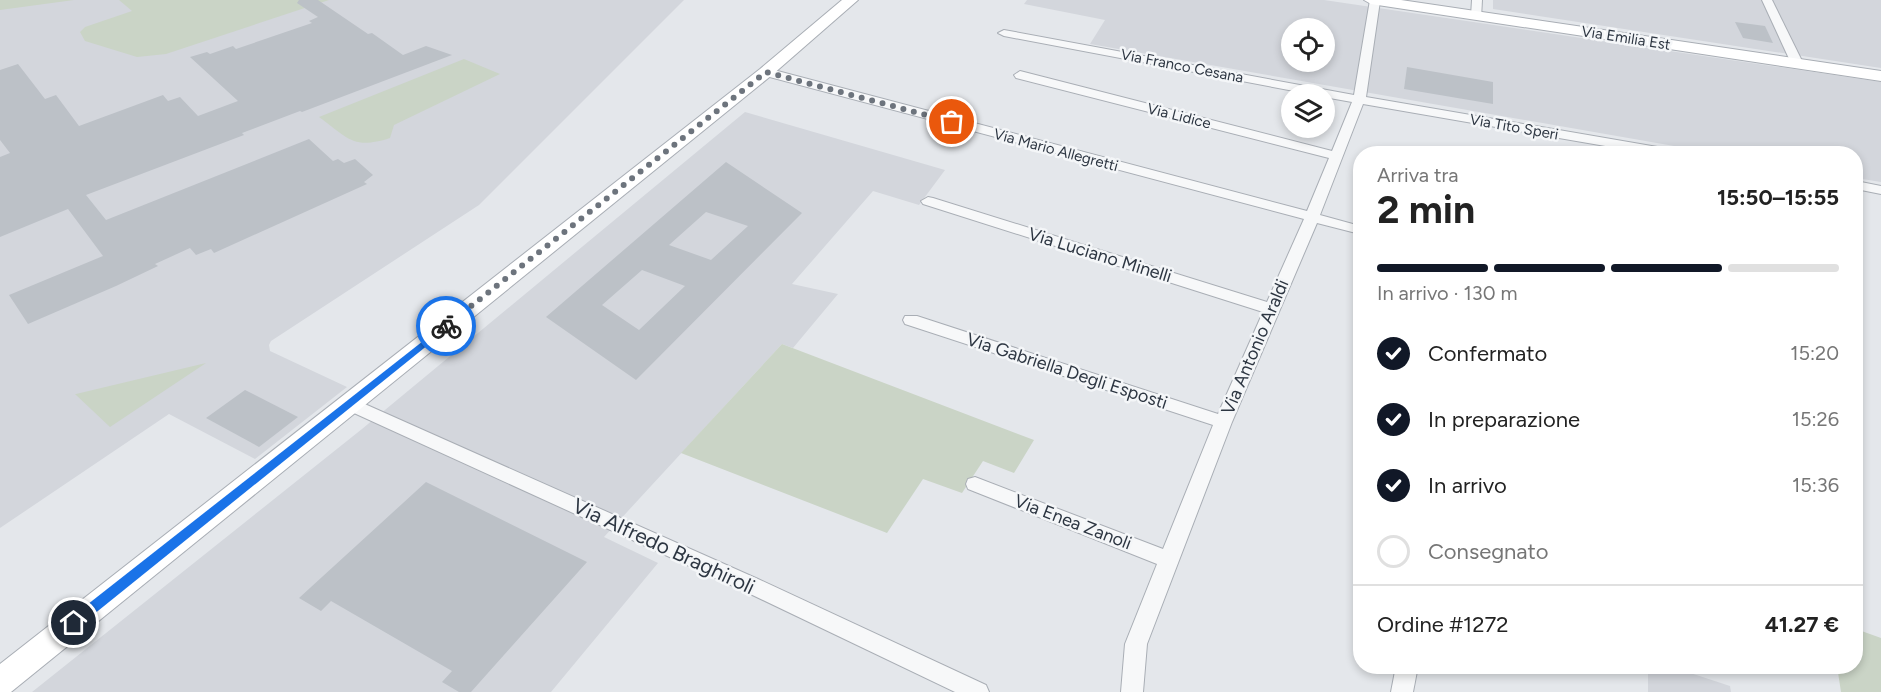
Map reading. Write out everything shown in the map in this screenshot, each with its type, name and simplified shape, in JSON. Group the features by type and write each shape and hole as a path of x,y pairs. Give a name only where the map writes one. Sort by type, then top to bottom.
{"street":[{"path":"0,682 766,72 851,0"},
{"name":"Via Emilia Est","path":"1371,0 1477,8 1881,76"},
{"path":"1767,0 1797,63"},
{"name":"Via Antonio Araldi","path":"1132,692 1136,644 1223,422 1311,219 1359,100 1375,1"},
{"name":"Via Franco Cesana","path":"1004,33 1359,100"},
{"name":"Via Mario Allegretti","path":"766,72 1353,228"},
{"name":"Via Lidice","path":"1020,75 1337,156"},
{"name":"Via Tito Speri","path":"1359,100 1628,146"},
{"path":"1863,186 1881,190"},
{"name":"Via Luciano Minelli","path":"928,201 1272,309"},
{"name":"Via Gabriella Degli Esposti","path":"911,320 1223,422"},
{"name":"Via Alfredo Braghiroli","path":"349,403 751,585 978,692"},
{"name":"Via Enea Zanoli","path":"975,484 1170,560"},
{"path":"1402,692 1405,674"}],"shaded area":[{"path":"0,0 684,0 479,205 271,341 270,351 347,387 255,459 169,414 0,528"},
{"path":"1027,0 1324,0 1881,82 1881,182 1863,179 1863,146 1674,146 1335,87 1335,84 1319,84 1090,44 1105,20 1024,4"},
{"path":"1493,0 1881,0 1881,68 1493,9"},
{"path":"745,112 945,170 919,205 873,191 792,284 838,294 793,348 782,344 604,537 658,563 551,692 32,692 362,429"},
{"path":"1648,674 1693,674 1730,686 1731,692 1648,692"}],"green space":[{"path":"0,0 74,0 0,10"},
{"path":"119,0 329,0 166,54 137,57 85,41 80,32 85,27 132,11"},
{"path":"464,59 500,74 394,125 390,138 367,143 352,140 319,117"},
{"path":"782,344 1034,440 1014,473 983,461 962,493 923,479 887,533 681,453"},
{"path":"206,363 110,427 75,394 76,394"},
{"path":"1863,632 1881,638 1881,692 1841,692 1838,674 1863,674"}],"building":[{"path":"299,0 318,0 403,55 426,46 452,55 242,133 244,135 86,195 106,220 309,139 333,161 338,159 344,163 355,159 373,175 364,182 367,184 214,253 211,249 196,255 190,248 116,286 28,324 9,295 103,256 68,209 0,237 0,157 10,153 0,140 0,70 18,64 45,99 56,95 79,126 163,95 168,101 180,97 198,116 238,101 190,57 207,52 210,54 233,46 236,49 312,23 309,21 318,17 297,3"},
{"path":"1735,22 1765,26 1773,43 1743,38"},
{"path":"1407,67 1493,82 1493,104 1404,89"},
{"path":"726,162 802,213 636,380 546,317","holes":["706,212 748,226 711,260 669,245","642,270 685,286 639,330 602,305"]},
{"path":"245,390 298,417 259,447 206,418"},
{"path":"426,482 587,562 471,692 459,692 442,682 452,671 331,601 321,611 299,598"}],"way so far":[{"path":"446,326 766,72 952,122"}],"route":[{"path":"74,623 446,326"}]}
